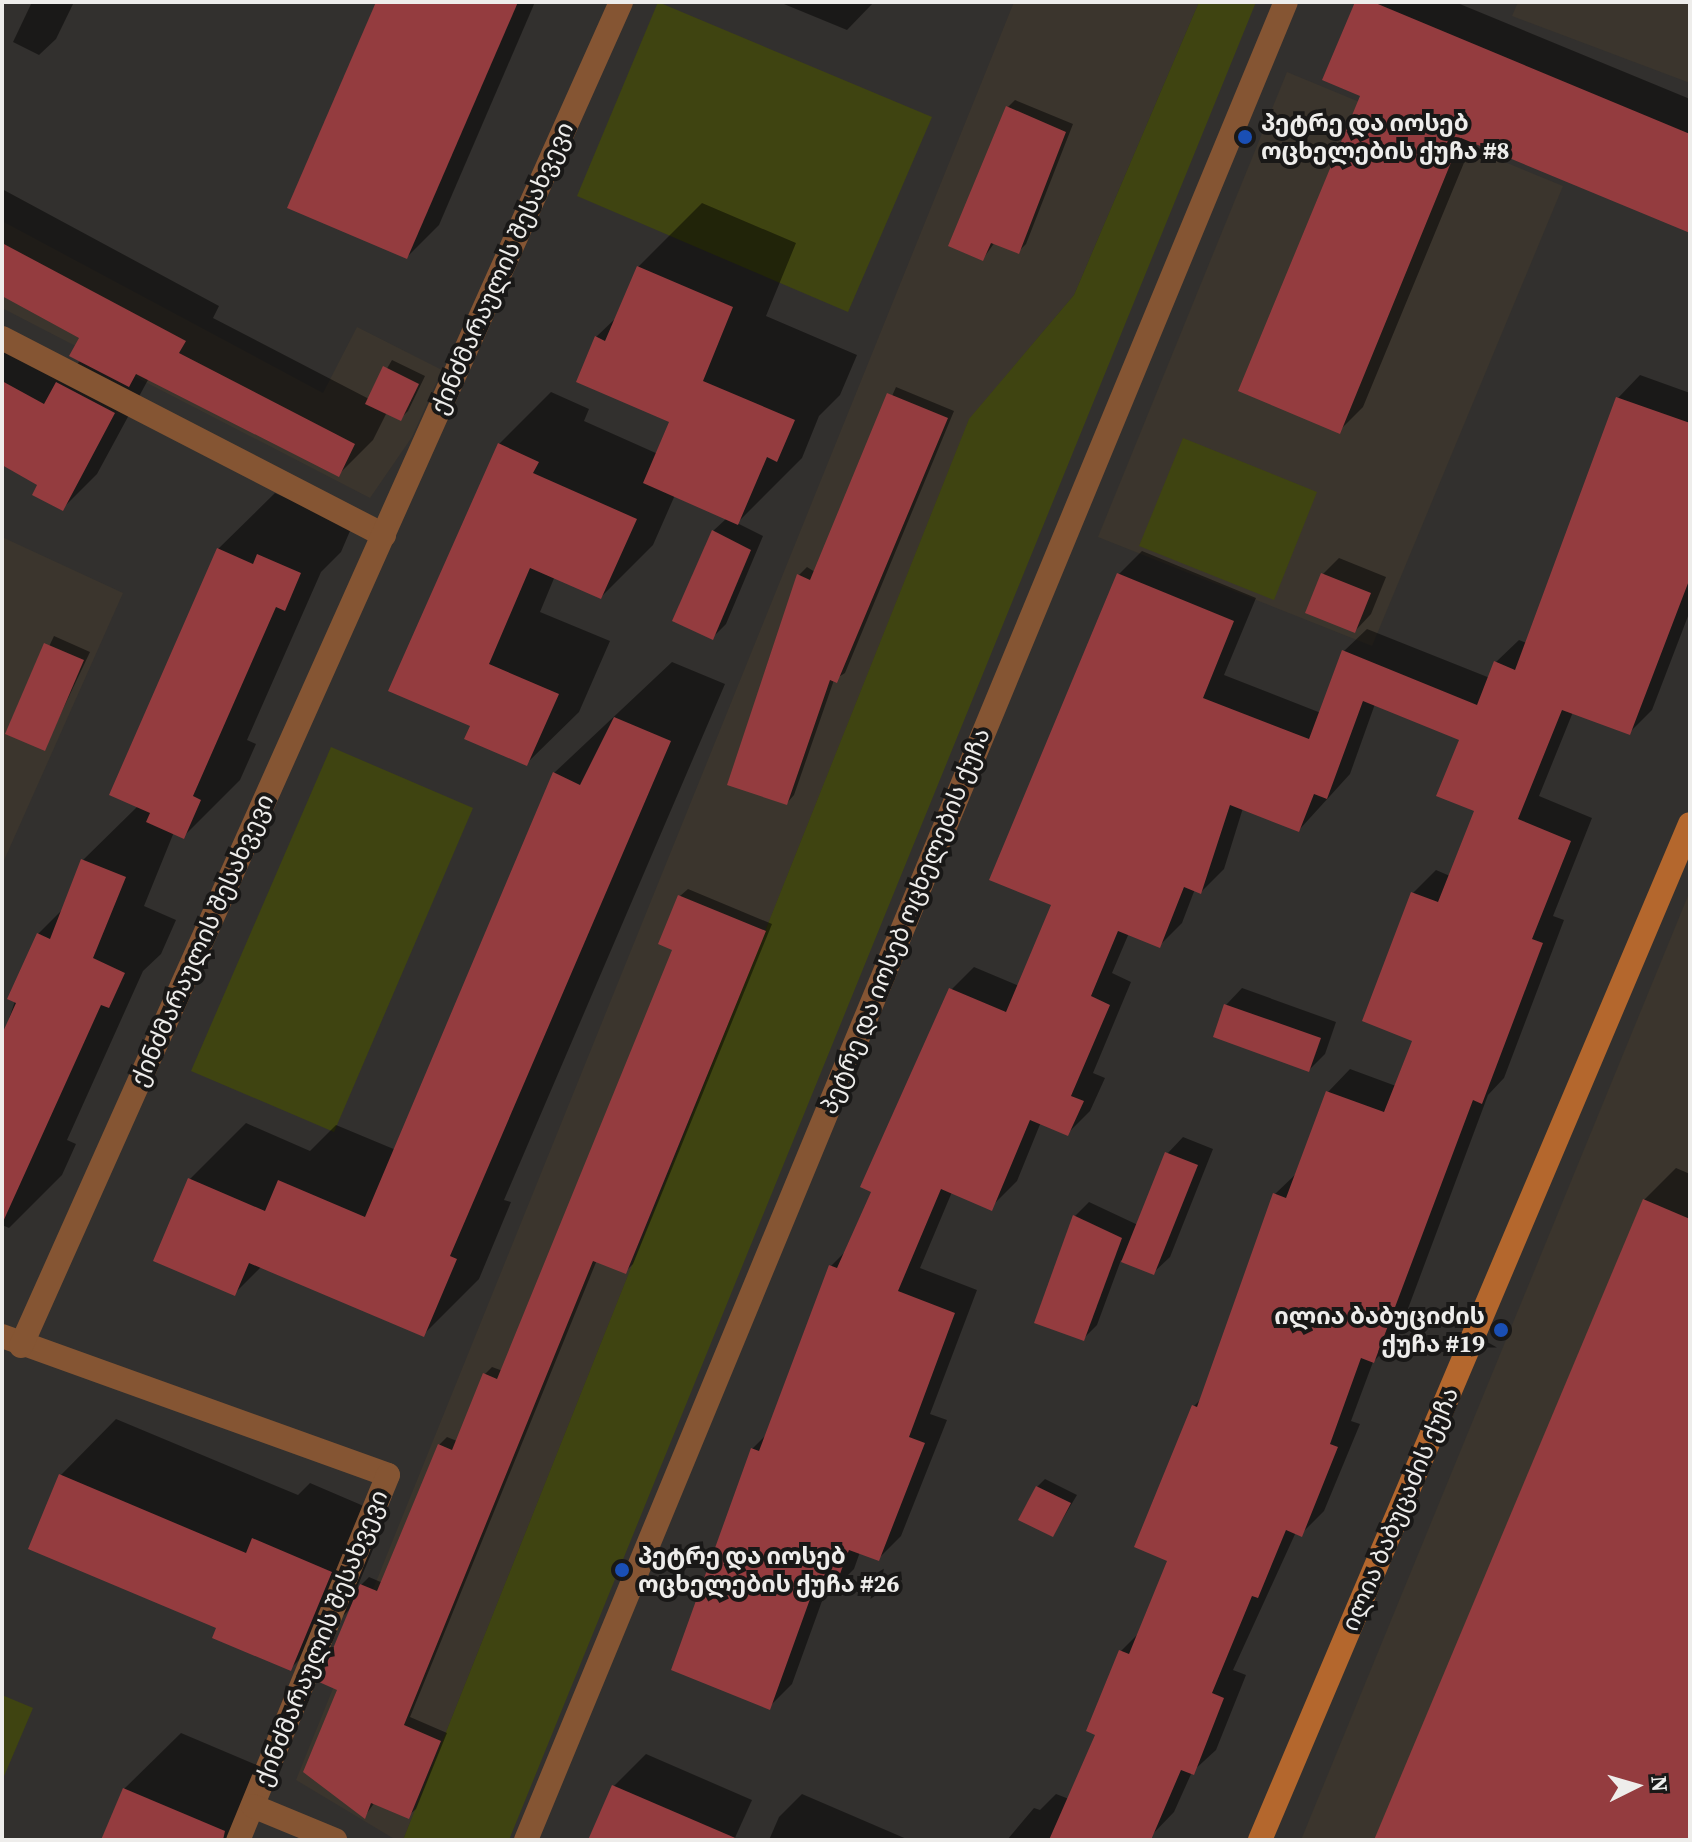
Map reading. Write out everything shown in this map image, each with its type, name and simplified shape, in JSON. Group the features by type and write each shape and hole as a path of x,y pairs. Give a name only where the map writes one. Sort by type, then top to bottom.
{"street":[{"name":"ქინძმარაულის შესახვევი","path":"238,1840 388,1475 12,1341 384,535 621,2"},
{"name":"პეტრე და იოსებ ოცხელების ქუჩა","path":"526,1840 1286,2"},
{"path":"2,338 384,535"},
{"name":"ილია ბაბუცაძის ქუჩა","path":"1260,1840 1690,824"},
{"name":"ქინძმარაულის შესახვევი","path":"253,1806 335,1840"}],"shaded area":[{"path":"1014,2 1199,2 1074,295 969,420 403,1840 396,1840 296,1780"},
{"path":"1518,2 1690,2 1690,83 1512,16"},
{"path":"1287,72 1563,186 1372,646 1098,537"},
{"path":"2,221 323,393 357,327 442,370 412,437 370,498 2,308"},
{"path":"2,537 123,593 2,865"},
{"path":"1690,891 1690,1840 1301,1840"}],"green space":[{"path":"658,2 932,117 848,312 577,196"},
{"path":"1199,2 1256,2 509,1840 403,1840 969,419 1074,295"},
{"path":"1183,438 1317,492 1274,600 1139,546"},
{"path":"331,747 473,808 334,1132 191,1071"},
{"path":"2,1695 33,1708 2,1781"}],"building":[{"path":"376,2 518,2 407,259 287,208"},
{"path":"1355,2 1373,2 1690,134 1690,233 1461,138 1340,434 1238,391 1360,96 1322,80"},
{"path":"1006,106 1066,132 1019,254 991,243 983,261 948,246"},
{"path":"2,243 186,341 179,353 355,444 339,477 136,374 129,387 69,356 79,338 2,296"},
{"path":"637,266 733,307 703,381 795,420 777,462 767,457 738,525 643,483 669,422 576,382 595,336 605,341"},
{"path":"383,366 419,384 401,421 365,404"},
{"path":"2,381 44,404 56,382 115,413 63,511 32,495 37,485 2,465"},
{"path":"887,393 948,418 837,683 830,680 787,805 727,785 797,574 810,580"},
{"path":"1616,397 1690,423 1690,578 1630,735 1562,710 1518,819 1571,841 1532,939 1543,943 1482,1104 1473,1100 1374,1363 1361,1358 1330,1444 1338,1447 1302,1537 1286,1530 1258,1598 1252,1596 1212,1693 1224,1698 1194,1775 1181,1770 1151,1840 1049,1840 1095,1735 1086,1731 1119,1650 1129,1654 1167,1561 1134,1547 1192,1405 1197,1407 1273,1193 1286,1198 1326,1091 1384,1112 1412,1041 1362,1021 1411,892 1438,902 1474,811 1436,796 1459,740 1363,701 1327,799 1314,794 1299,832 1230,805 1201,894 1184,887 1160,948 1118,931 1091,996 1110,1005 1071,1096 1084,1101 1068,1136 1030,1120 992,1211 941,1189 898,1291 955,1313 909,1437 925,1443 879,1561 849,1550 832,1595 814,1588 770,1710 671,1670 751,1448 759,1451 829,1265 837,1268 871,1192 860,1187 949,988 1006,1012 1051,905 989,880 1117,573 1234,621 1203,698 1309,739 1342,650 1477,705 1494,661 1515,670"},
{"path":"498,443 539,462 533,473 637,519 601,599 530,568 489,664 559,694 527,766 464,739 470,726 388,691"},
{"path":"712,530 751,550 713,640 672,621"},
{"path":"217,548 253,564 257,554 301,573 285,611 276,607 193,796 201,800 184,839 146,822 150,813 109,795"},
{"path":"1321,573 1371,593 1355,633 1305,613"},
{"path":"44,643 84,660 45,751 5,734"},
{"path":"614,717 671,741 450,1256 457,1259 424,1337 249,1263 235,1296 153,1261 188,1178 265,1211 278,1180 365,1217 553,772 580,785"},
{"path":"81,859 126,877 93,958 125,973 109,1008 101,1005 2,1224 2,1034 16,1003 7,999 37,933 50,939"},
{"path":"678,895 766,931 626,1274 593,1261 404,1725 441,1741 409,1819 371,1803 365,1819 303,1772 337,1690 319,1682 360,1584 377,1591 438,1444 452,1450 483,1373 497,1379 672,950 658,944"},
{"path":"1224,1004 1321,1038 1309,1072 1213,1037"},
{"path":"1165,1152 1198,1165 1154,1275 1121,1262"},
{"path":"1643,1199 1690,1219 1690,1840 1374,1840"},
{"path":"1073,1215 1122,1238 1084,1341 1034,1323"},
{"path":"59,1474 246,1553 252,1538 332,1572 291,1671 212,1638 216,1628 28,1549"},
{"path":"1036,1486 1071,1503 1053,1537 1018,1520"},
{"path":"612,1785 740,1840 588,1840"},
{"path":"123,1788 225,1831 223,1840 101,1840"}],"place":[{"name":"პეტრე და იოსებ ოცხელების ქუჩა #8","path":"1245,137"},
{"name":"ილია ბაბუციძის ქუჩა #19","path":"1501,1330"},
{"name":"პეტრე და იოსებ ოცხელების ქუჩა #26","path":"622,1570"}]}
